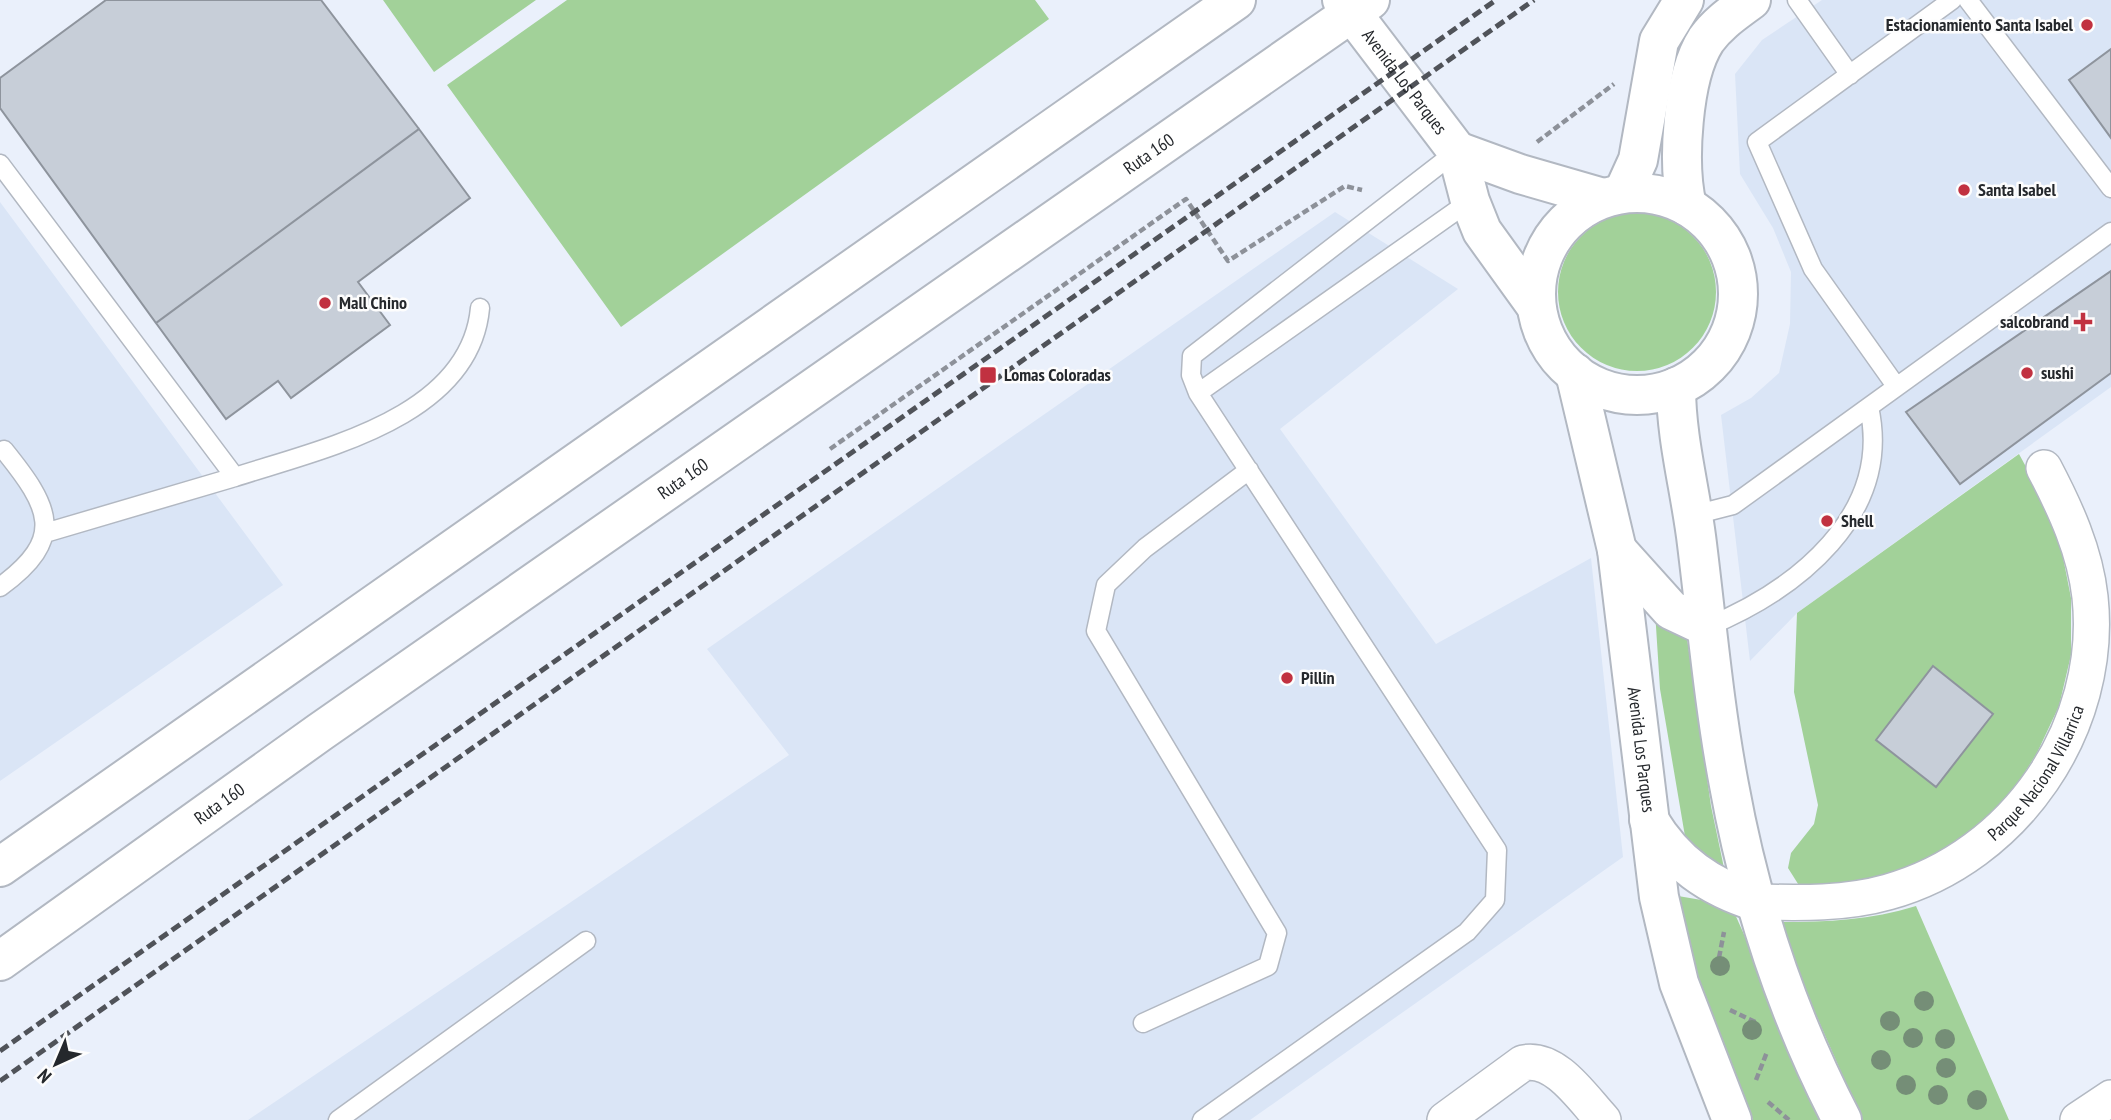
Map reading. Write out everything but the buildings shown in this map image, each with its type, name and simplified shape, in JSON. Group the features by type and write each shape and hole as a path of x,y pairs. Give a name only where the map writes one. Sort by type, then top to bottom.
{"main road":[{"path":"0,867 1236,0"},
{"path":"1613,196 1638,160 1659,41 1684,0"},
{"path":"1687,206 1680,173 1694,66 1707,39 1717,27 1751,0"},
{"name":"Avenida Los Parques","path":"1355,4 1457,151 1470,201 1482,231 1498,257 1536,306"},
{"name":"Ruta 160","path":"0,961 309,739 1355,4"},
{"name":"Avenida Los Parques","path":"1457,151 1520,174 1613,196 1666,197 1687,206 1720,236 1731,256 1738,300 1725,343 1712,361 1676,387 1645,394 1613,392 1575,373 1549,344 1536,306 1536,283 1551,240 1583,208 1613,196"},
{"name":"Avenida Los Parques","path":"1575,373 1617,550 1646,815 1659,897 1679,983 1732,1120"},
{"path":"1676,387 1678,427 1694,515 1742,911"},
{"path":"1617,550 1671,610 1707,627"},
{"path":"1646,815 1672,853 1689,869 1731,894 1742,911 1781,979 1842,1120"}],"street":[{"name":"Parque Nacional Villarrica","path":"1742,911 1855,899 1921,881 1980,846 2006,824 2046,774 2075,718 2085,688 2091,657 2092,625 2088,585 2075,536 2044,468"},
{"path":"1445,1120 1523,1063 1531,1062 1553,1069 1603,1120"},
{"path":"2078,1120 2111,1098"}],"lane":[{"path":"1797,0 1850,75"},
{"path":"1896,386 1812,269 1757,142 1952,0"},
{"path":"1968,0 2111,188"},
{"path":"1202,1120 1467,932 1495,900 1497,850 1198,393 1191,375 1192,356 1457,151"},
{"path":"0,164 235,477"},
{"path":"1198,393 1470,201"},
{"path":"1694,515 1733,505 2111,232"},
{"path":"45,533 235,477 363,434 412,408 434,391 466,356 479,325 480,308"},
{"path":"1707,627 1751,608 1780,590 1806,568 1844,526 1867,487 1872,465 1874,436 1869,407"},
{"path":"0,587 32,561 45,533 41,502 34,488 4,450"},
{"path":"1143,1023 1268,966 1277,933 1096,631 1106,585 1145,548 1249,470"},
{"path":"338,1120 586,942"}],"path":[{"path":"1520,174 1540,138 1626,76 1653,64"},
{"path":"830,449 1186,199 1227,261 1345,186 1396,197"},
{"path":"1716,976 1719,946 1742,911"},
{"path":"1723,1004 1758,1024 1765,1032"},
{"path":"1758,1091 1756,1080 1769,1044"},
{"path":"1762,1097 1789,1120"}],"shaded area":[{"path":"1822,0 2111,0 2111,387 1797,613 1750,661 1721,415 1751,398 1779,373 1790,324 1791,272 1773,228 1740,174 1735,74 1762,40"},
{"path":"0,202 283,585 0,781"},
{"path":"1335,212 1458,289 1280,429 1436,644 1591,558 1623,857 1250,1120 248,1120 789,755 707,649"}],"green space":[{"path":"383,0 536,0 434,72"},
{"path":"567,0 1035,0 1049,19 621,327 447,85"},
{"path":"1637,213 1653,214 1667,219 1693,236 1710,262 1715,276 1715,308 1710,322 1693,348 1667,365 1653,370 1637,371 1621,370 1607,365 1581,348 1564,322 1559,308 1558,292 1559,276 1564,262 1581,236 1607,219 1621,214"},
{"path":"2019,454 2042,496 2061,547 2071,598 2071,655 2059,706 2037,753 2007,801 1933,862 1853,892 1800,887 1788,868 1791,853 1814,824 1818,805 1794,692 1797,613"},
{"path":"1655,611 1686,631 1711,806 1724,868 1687,848 1660,689"},
{"path":"1678,896 1725,904 1734,912 1827,1120 1753,1120 1704,1005"},
{"path":"1916,906 2009,1120 1862,1120 1806,992 1781,922 1849,919"}],"railway":[{"path":"0,1051 1496,0"},
{"path":"0,1081 1534,0"}],"place":[{"name":"Estacionamiento Santa Isabel","path":"2087,25"},
{"name":"Santa Isabel","path":"1964,190"},
{"name":"Mall Chino","path":"325,303"},
{"name":"salcobrand","path":"2083,322"},
{"name":"sushi","path":"2027,373"},
{"name":"Lomas Coloradas","path":"988,375"},
{"name":"Shell","path":"1827,521"},
{"name":"Pillin","path":"1287,678"}]}
